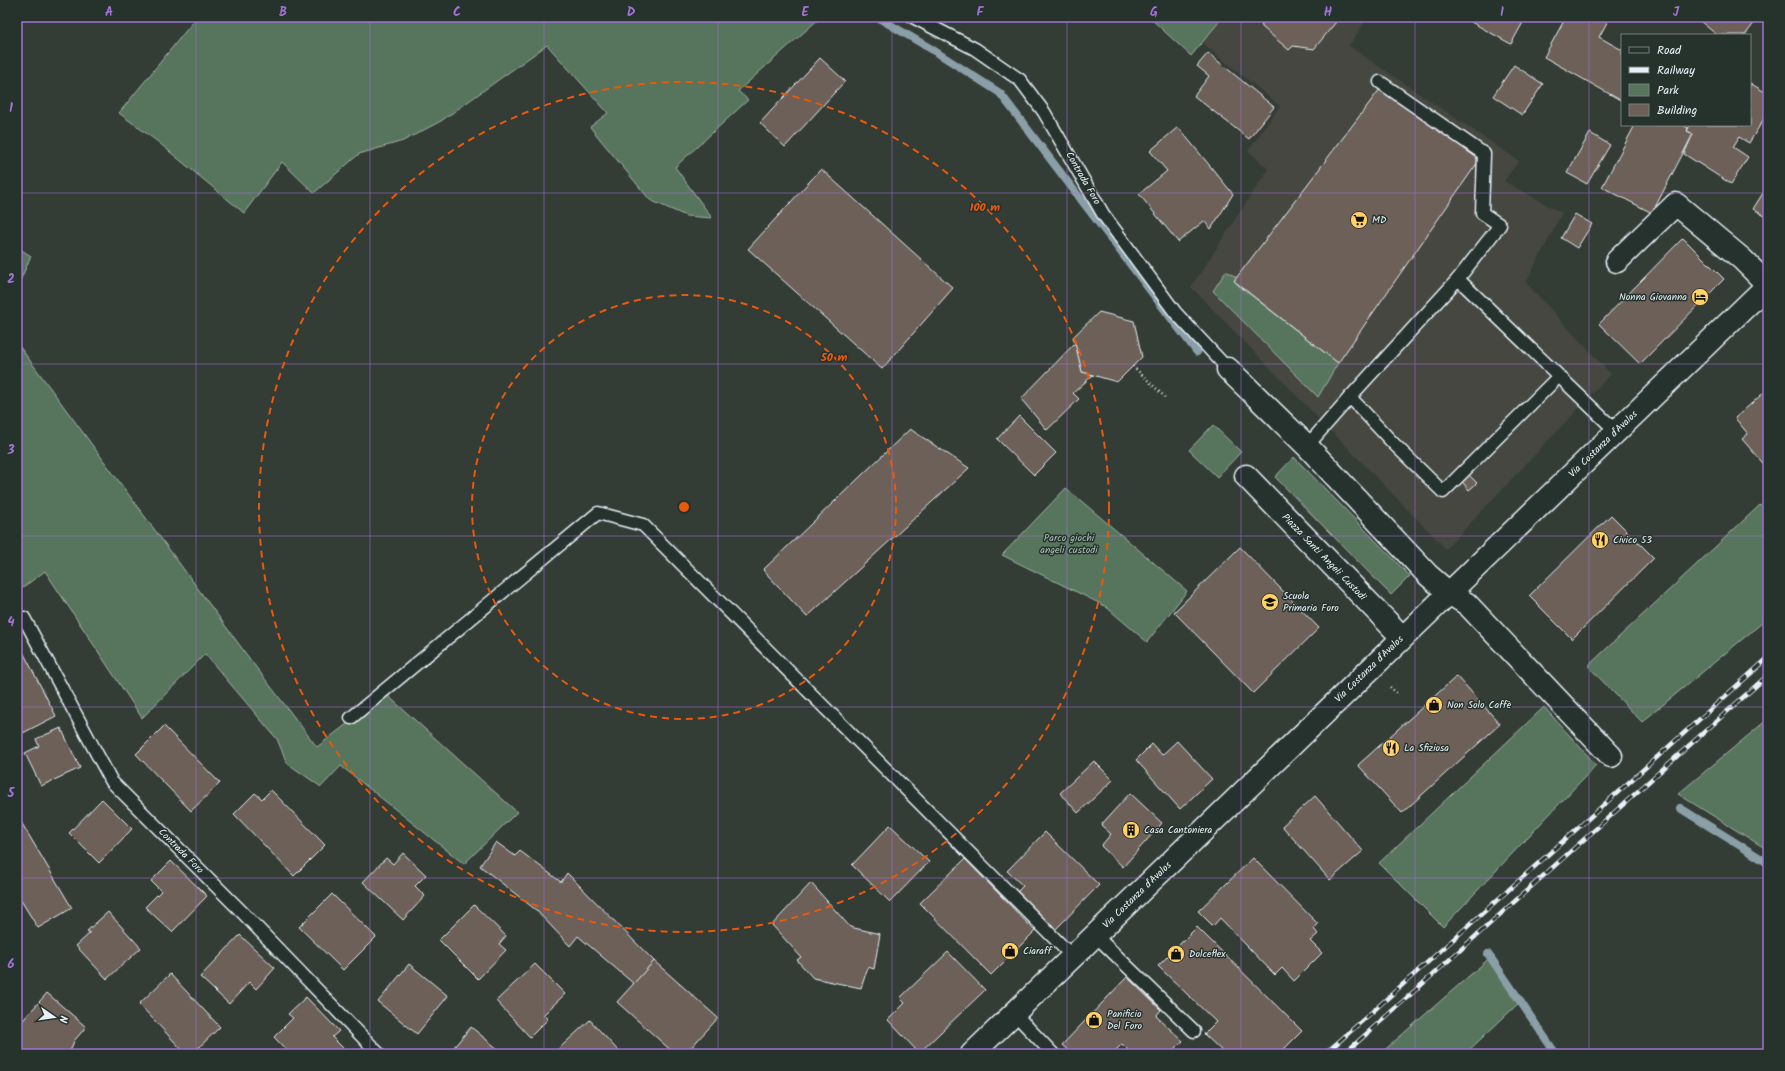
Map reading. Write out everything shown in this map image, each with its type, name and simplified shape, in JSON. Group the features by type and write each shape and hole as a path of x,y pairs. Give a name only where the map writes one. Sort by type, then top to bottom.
{"main road":[{"path":"1617,261 1676,204 1742,259 1768,285"},
{"name":"Via Costanza d'Avalos","path":"972,1054 1096,936 1402,637 1768,285"},
{"path":"1228,369 1299,440 1428,575 1449,593 1467,604 1612,756"},
{"name":"Piazza Santi Angeli Custodi","path":"1246,476 1402,637"}],"lane":[{"name":"Contrada Foro","path":"914,17 975,49 1020,80 1044,112 1103,214 1175,312 1228,369"},
{"path":"1299,440 1350,397 1458,279 1500,225 1482,213 1484,154 1380,82"},
{"path":"1458,279 1616,431"},
{"path":"1350,397 1392,442 1443,492 1559,376"},
{"path":"351,718 598,513 643,525 1073,957"},
{"name":"Contrada Foro","path":"24,618 112,782 242,912 379,1054"},
{"path":"1096,936 1194,1031"},
{"path":"1014,1013 1053,1054"}],"path":[{"path":"1133,366 1165,397"},
{"path":"1390,687 1399,695"}],"shaded area":[{"path":"1223,17 1368,17 1349,46 1519,161 1504,181 1562,213 1526,283 1611,374 1446,549 1191,287 1268,169 1248,151 1280,106 1202,43"}],"green space":[{"path":"197,17 821,17 738,91 748,100 675,167 712,218 686,216 650,200 590,127 608,113 547,45 441,121 403,141 359,154 314,193 282,162 244,213 158,142 119,113"},
{"path":"1149,17 1223,17 1191,56"},
{"path":"17,247 31,256 17,288"},
{"path":"1226,271 1236,277 1234,281 1239,286 1338,363 1318,397 1213,291"},
{"path":"17,343 252,662 317,747 386,694 517,812 464,864 341,766 321,787 287,763 277,739 205,654 142,718 45,571 17,592"},
{"path":"1213,425 1241,452 1217,477 1189,450"},
{"path":"1294,457 1410,576 1391,595 1275,477"},
{"name":"Parco giochi angeli custodi","path":"1066,488 1187,591 1147,642 1105,606 1002,555"},
{"path":"1760,505 1768,512 1768,618 1642,722 1588,666"},
{"path":"1544,707 1596,765 1443,927 1379,863"},
{"path":"1768,719 1768,850 1678,794"},
{"path":"1493,955 1523,999 1465,1054 1380,1054"}],"building":[{"path":"1260,17 1340,17 1314,49 1293,46 1289,50 1262,27"},
{"path":"1462,17 1526,17 1511,44"},
{"path":"1566,17 1610,17 1599,37 1621,49 1621,100 1544,57"},
{"path":"1703,17 1759,17 1746,34 1716,34 1700,21"},
{"path":"1208,53 1274,107 1249,139 1194,96 1209,76 1197,66"},
{"path":"820,58 845,81 785,147 760,123"},
{"path":"1514,65 1543,84 1522,115 1493,96"},
{"path":"1751,84 1768,94 1768,112 1749,143 1739,137 1733,147 1748,157 1731,184 1684,154 1693,134 1687,131 1690,126 1751,126"},
{"name":"MD","path":"1380,89 1480,159 1338,363 1234,281"},
{"path":"1634,126 1685,126 1688,128 1687,131 1693,134 1652,213 1602,187"},
{"path":"1178,127 1233,194 1211,229 1204,221 1178,242 1139,194 1167,171 1150,151"},
{"path":"1590,133 1610,145 1587,184 1567,173"},
{"path":"821,169 953,288 882,369 748,249"},
{"path":"1768,185 1768,218 1753,209"},
{"path":"1575,214 1592,224 1577,248 1561,238"},
{"path":"1683,238 1724,279 1640,364 1599,324"},
{"path":"1099,312 1134,321 1142,357 1117,382 1082,372 1073,337"},
{"path":"1075,343 1082,372 1093,375 1073,393 1079,399 1047,430 1021,399"},
{"path":"1768,389 1768,469 1742,439 1748,434 1735,418"},
{"path":"1019,416 1056,453 1034,475 997,439"},
{"path":"910,429 969,468 807,617 763,570"},
{"path":"1465,471 1477,483 1469,490 1459,478"},
{"path":"1611,515 1654,558 1572,639 1529,596"},
{"path":"1240,547 1319,628 1253,693 1174,612"},
{"path":"23,652 56,716 17,736 17,655"},
{"path":"1457,676 1500,724 1402,813 1358,765"},
{"path":"164,726 220,783 191,811 136,754"},
{"path":"61,728 80,768 41,786 25,753 39,746 36,739"},
{"path":"1177,741 1212,779 1180,809 1136,760 1152,744 1162,755"},
{"path":"1094,761 1113,780 1078,813 1060,793"},
{"path":"271,790 325,845 294,876 234,814 255,793 262,799"},
{"name":"Casa Cantoniera","path":"1130,793 1162,823 1123,867 1101,846 1111,834 1101,825"},
{"path":"1315,796 1363,851 1330,880 1282,826"},
{"path":"102,799 132,829 99,863 69,833"},
{"path":"21,822 72,908 38,928 17,894 17,824"},
{"path":"890,825 929,862 890,902 852,865"},
{"path":"1045,832 1099,885 1055,930 1016,893 1023,886 1007,871"},
{"path":"496,842 515,856 520,851 561,882 567,873 654,961 634,984 578,936 570,946 536,910 480,866"},
{"path":"403,853 426,875 415,886 425,896 403,920 363,882 386,858 393,864"},
{"path":"1253,858 1318,924 1314,929 1318,934 1310,941 1322,953 1294,981 1282,968 1275,975 1220,918 1213,926 1198,911"},
{"path":"965,859 1035,931 991,975 920,903"},
{"path":"171,861 207,896 172,932 145,907 161,891 151,881"},
{"path":"811,883 850,927 880,934 874,969 868,967 861,988 813,978 797,960 801,957 772,925"},
{"path":"332,894 376,937 343,970 299,927"},
{"path":"474,905 506,936 499,944 506,950 478,979 439,940"},
{"path":"108,912 141,948 107,979 76,946 90,933 87,931"},
{"path":"1197,927 1302,1031 1279,1054 1235,1054 1231,1051 1228,1054 1225,1054 1204,1034 1216,1022 1158,966"},
{"path":"240,935 275,968 256,989 249,982 229,1004 200,977"},
{"path":"948,952 985,990 919,1053 888,1020 905,1003 900,998"},
{"path":"654,961 718,1018 686,1053 681,1049 677,1054 675,1054 617,1002"},
{"path":"409,964 448,996 417,1034 378,1002"},
{"path":"535,964 565,994 543,1015 548,1019 530,1037 496,1001"},
{"path":"170,974 220,1027 192,1054 186,1054 139,1004"},
{"path":"1127,977 1161,1010 1156,1016 1183,1041 1170,1054 1132,1054 1122,1044 1112,1054 1072,1054 1062,1045"},
{"path":"47,993 86,1027 74,1041 69,1054 17,1054 17,1027"},
{"path":"306,997 339,1031 332,1037 349,1054 290,1054 274,1037 293,1018 288,1014"},
{"path":"590,1020 621,1054 553,1054"},
{"path":"471,1027 504,1054 448,1054"}],"waterway":[{"path":"877,17 933,50 1000,93 1197,352"},
{"path":"1680,808 1768,863"},
{"path":"1488,954 1556,1054"}],"railway":[{"path":"1325,1054 1768,658"},
{"path":"1344,1054 1768,675"}],"place":[{"name":"MD","path":"1359,220"},
{"name":"Nonna Giovanna","path":"1700,297"},
{"name":"Civico 53","path":"1600,540"},
{"name":"Scuola Primaria Foro","path":"1270,602"},
{"name":"Non Solo Caffè","path":"1434,705"},
{"name":"La Sfiziosa","path":"1391,748"},
{"name":"Casa Cantoniera","path":"1131,830"},
{"name":"Ciaraff","path":"1010,951"},
{"name":"Dolceflex","path":"1176,954"},
{"name":"Panificio Del Foro","path":"1094,1020"}]}
